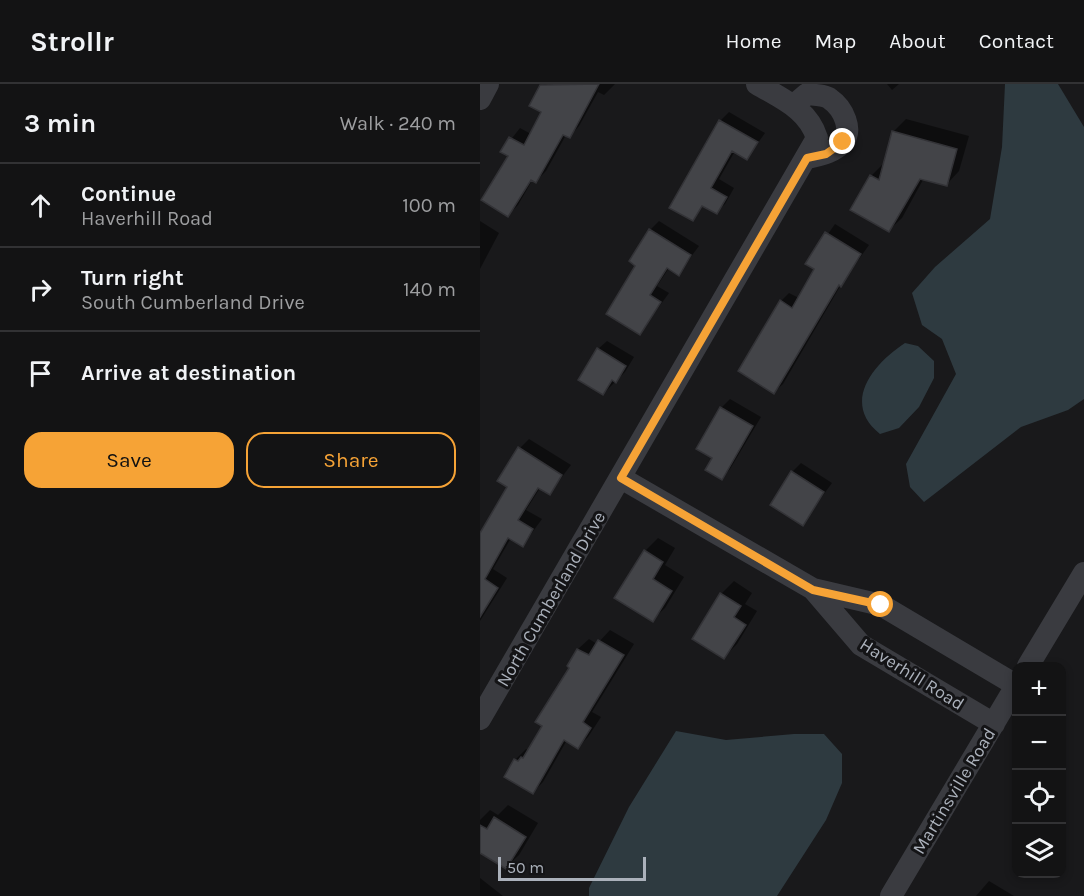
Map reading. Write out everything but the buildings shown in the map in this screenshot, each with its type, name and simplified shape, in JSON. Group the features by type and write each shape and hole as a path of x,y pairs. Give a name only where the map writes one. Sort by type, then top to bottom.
{"street":[{"path":"480,99 488,84"},
{"name":"North Cumberland Drive","path":"480,719 817,138 813,124 794,105 757,84"},
{"path":"794,105 807,94 829,97 842,111 848,127 843,142 826,154 807,158"},
{"name":"Haverhill Road","path":"621,478 813,590 881,605 1012,683"},
{"path":"1030,662 1084,573"},
{"name":"Haverhill Road","path":"813,590 861,645 994,724"},
{"name":"Martinsville Road","path":"891,896 1012,694"}],"shaded area":[{"path":"1005,84 1058,84 1084,127 1084,399 1068,410 1021,427 924,502 910,487 906,464 956,374 942,339 922,325 912,293 935,267 990,219 1002,147"},
{"path":"905,343 918,346 934,361 934,378 919,407 899,428 880,434 869,422 863,410 862,397 873,373 882,362"},
{"path":"676,731 726,740 794,734 824,734 842,754 842,783 826,820 777,896 589,896 589,888 629,807"}],"route":[{"path":"843,142 826,154 807,158 621,478 813,590 881,605"}]}
